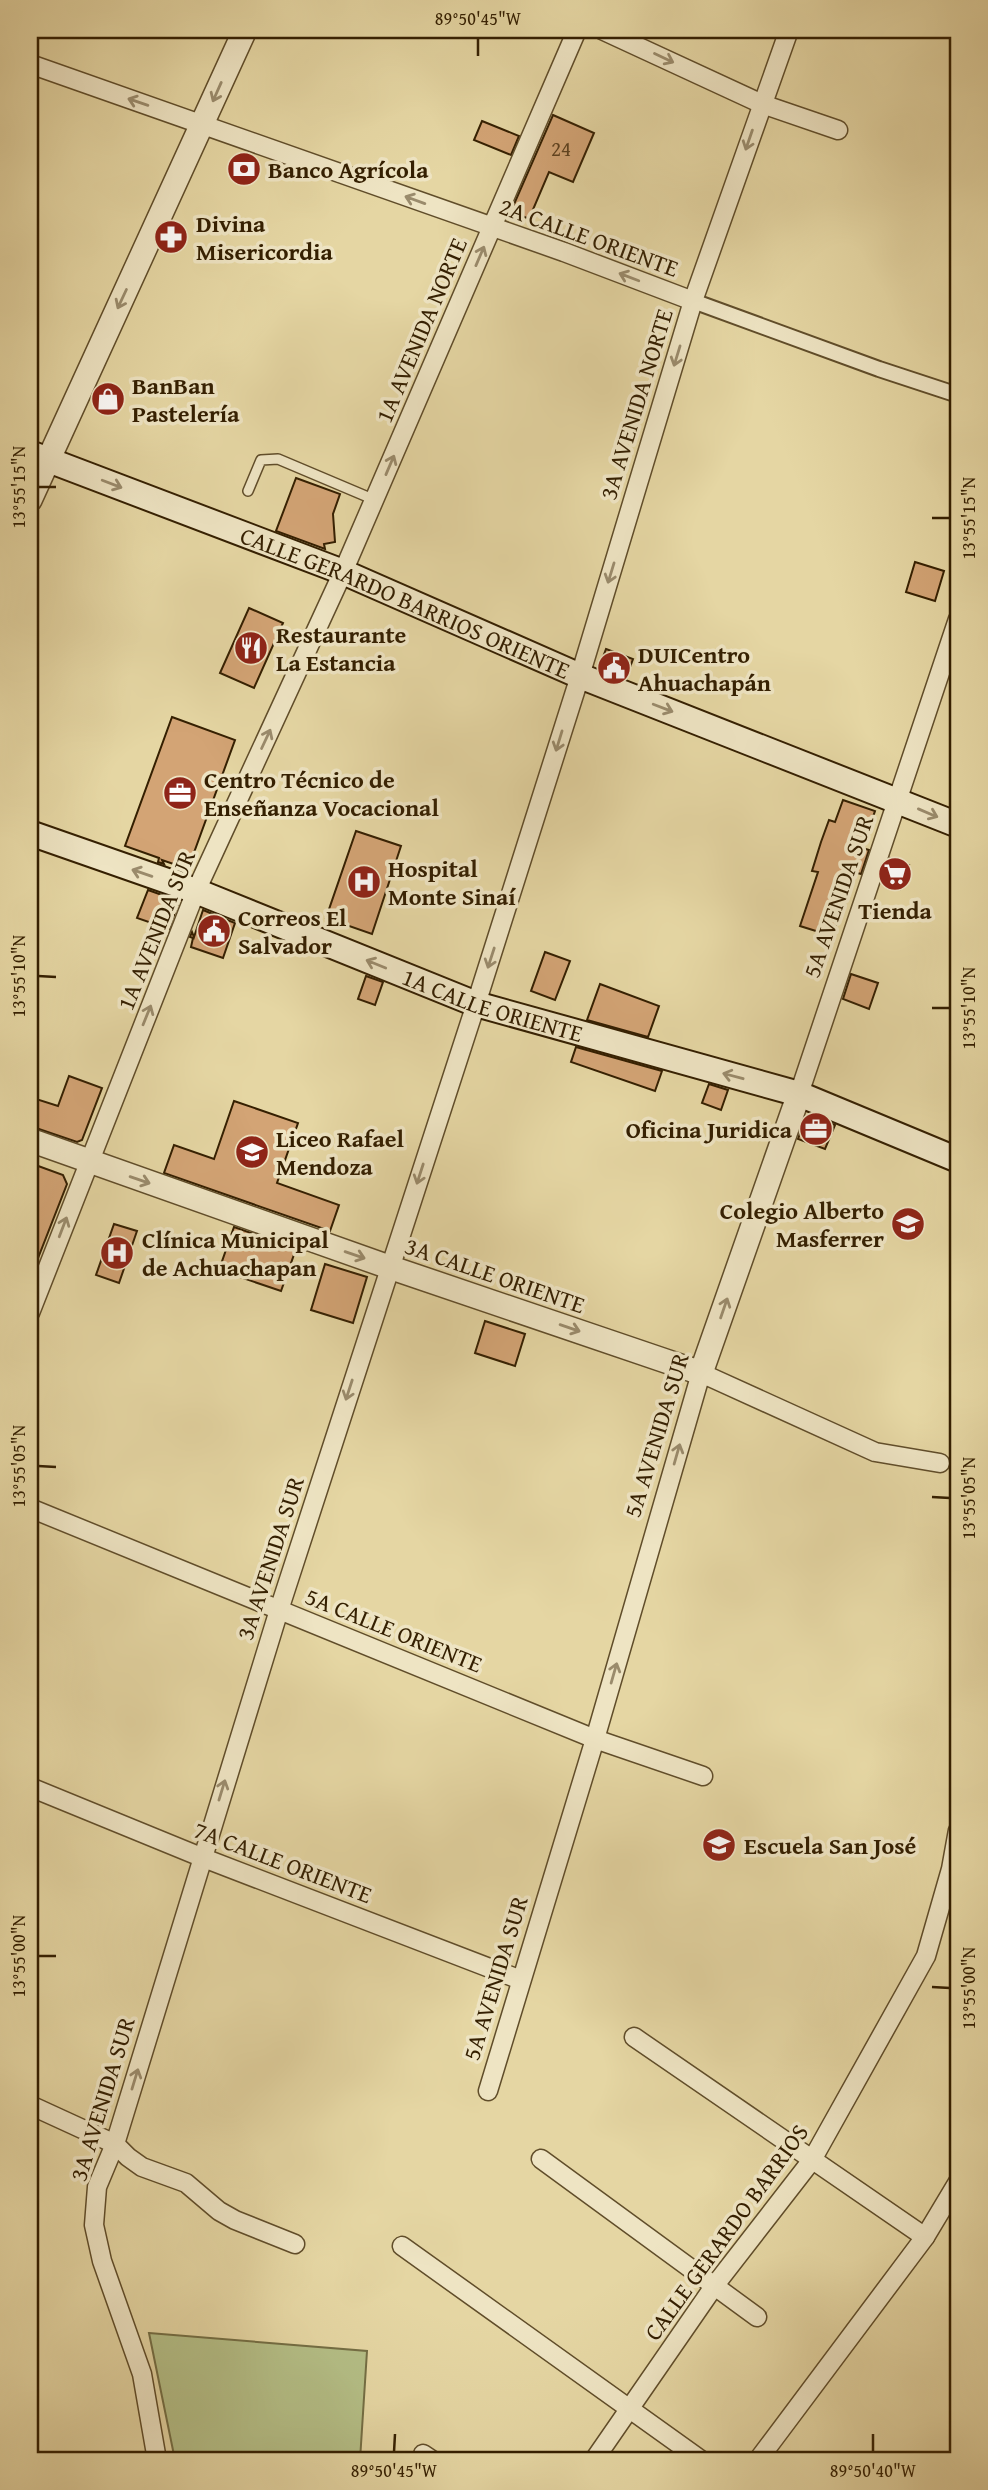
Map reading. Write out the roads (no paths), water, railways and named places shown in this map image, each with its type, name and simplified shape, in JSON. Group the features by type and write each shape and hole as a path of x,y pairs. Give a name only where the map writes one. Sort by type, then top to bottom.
{"main road":[{"name":"CALLE GERARDO BARRIOS ORIENTE","path":"39,456 343,572 580,676 958,825"},
{"name":"1A CALLE ORIENTE","path":"30,834 196,891 476,1004 799,1094 958,1160"}],"street":[{"path":"30,500 39,456 203,124 245,30"},
{"name":"1A AVENIDA NORTE","path":"343,572 577,30"},
{"path":"602,30 762,104 838,130"},
{"name":"3A AVENIDA NORTE","path":"580,676 693,301 789,30"},
{"name":"2A CALLE ORIENTE","path":"30,64 564,252 879,369 958,395"},
{"name":"1A AVENIDA SUR","path":"30,1314 196,891 343,572"},
{"name":"5A AVENIDA SUR","path":"488,2091 595,1739 701,1373 799,1094 958,619"},
{"name":"3A AVENIDA SUR","path":"157,2460 142,2374 102,2261 94,2225 97,2187 115,2144 279,1610 580,676"},
{"name":"3A CALLE ORIENTE","path":"30,1140 389,1267 701,1373 875,1452 940,1463"},
{"name":"5A CALLE ORIENTE","path":"30,1508 595,1739 703,1776"},
{"name":"7A CALLE ORIENTE","path":"30,1787 201,1857 521,1980"},
{"name":"CALLE GERARDO BARRIOS","path":"594,2460 715,2286 812,2160 926,1956 951,1870 958,1830"},
{"path":"634,2037 925,2237"},
{"path":"30,2105 115,2144 142,2167 186,2183 219,2211 235,2220 295,2244"},
{"path":"541,2159 757,2317"},
{"path":"758,2460 925,2237 958,2182"},
{"path":"402,2246 701,2460"}],"lane":[{"path":"248,491 261,460 278,459 375,500"}],"place":[{"name":"Banco Agrícola","path":"244,169"},
{"name":"Divina Misericordia","path":"171,237"},
{"name":"BanBan Pastelería","path":"108,399"},
{"name":"Restaurante La Estancia","path":"251,648"},
{"name":"DUICentro Ahuachapán","path":"614,668"},
{"name":"Centro Técnico de Enseñanza Vocacional","path":"180,793"},
{"name":"Tienda","path":"895,874"},
{"name":"Hospital Monte Sinaí","path":"364,882"},
{"name":"Correos El Salvador","path":"214,931"},
{"name":"Oficina Juridica","path":"816,1129"},
{"name":"Liceo Rafael Mendoza","path":"252,1152"},
{"name":"Colegio Alberto Masferrer","path":"908,1224"},
{"name":"Clínica Municipal de Achuachapan","path":"117,1253"},
{"name":"Escuela San José","path":"719,1845"}]}
